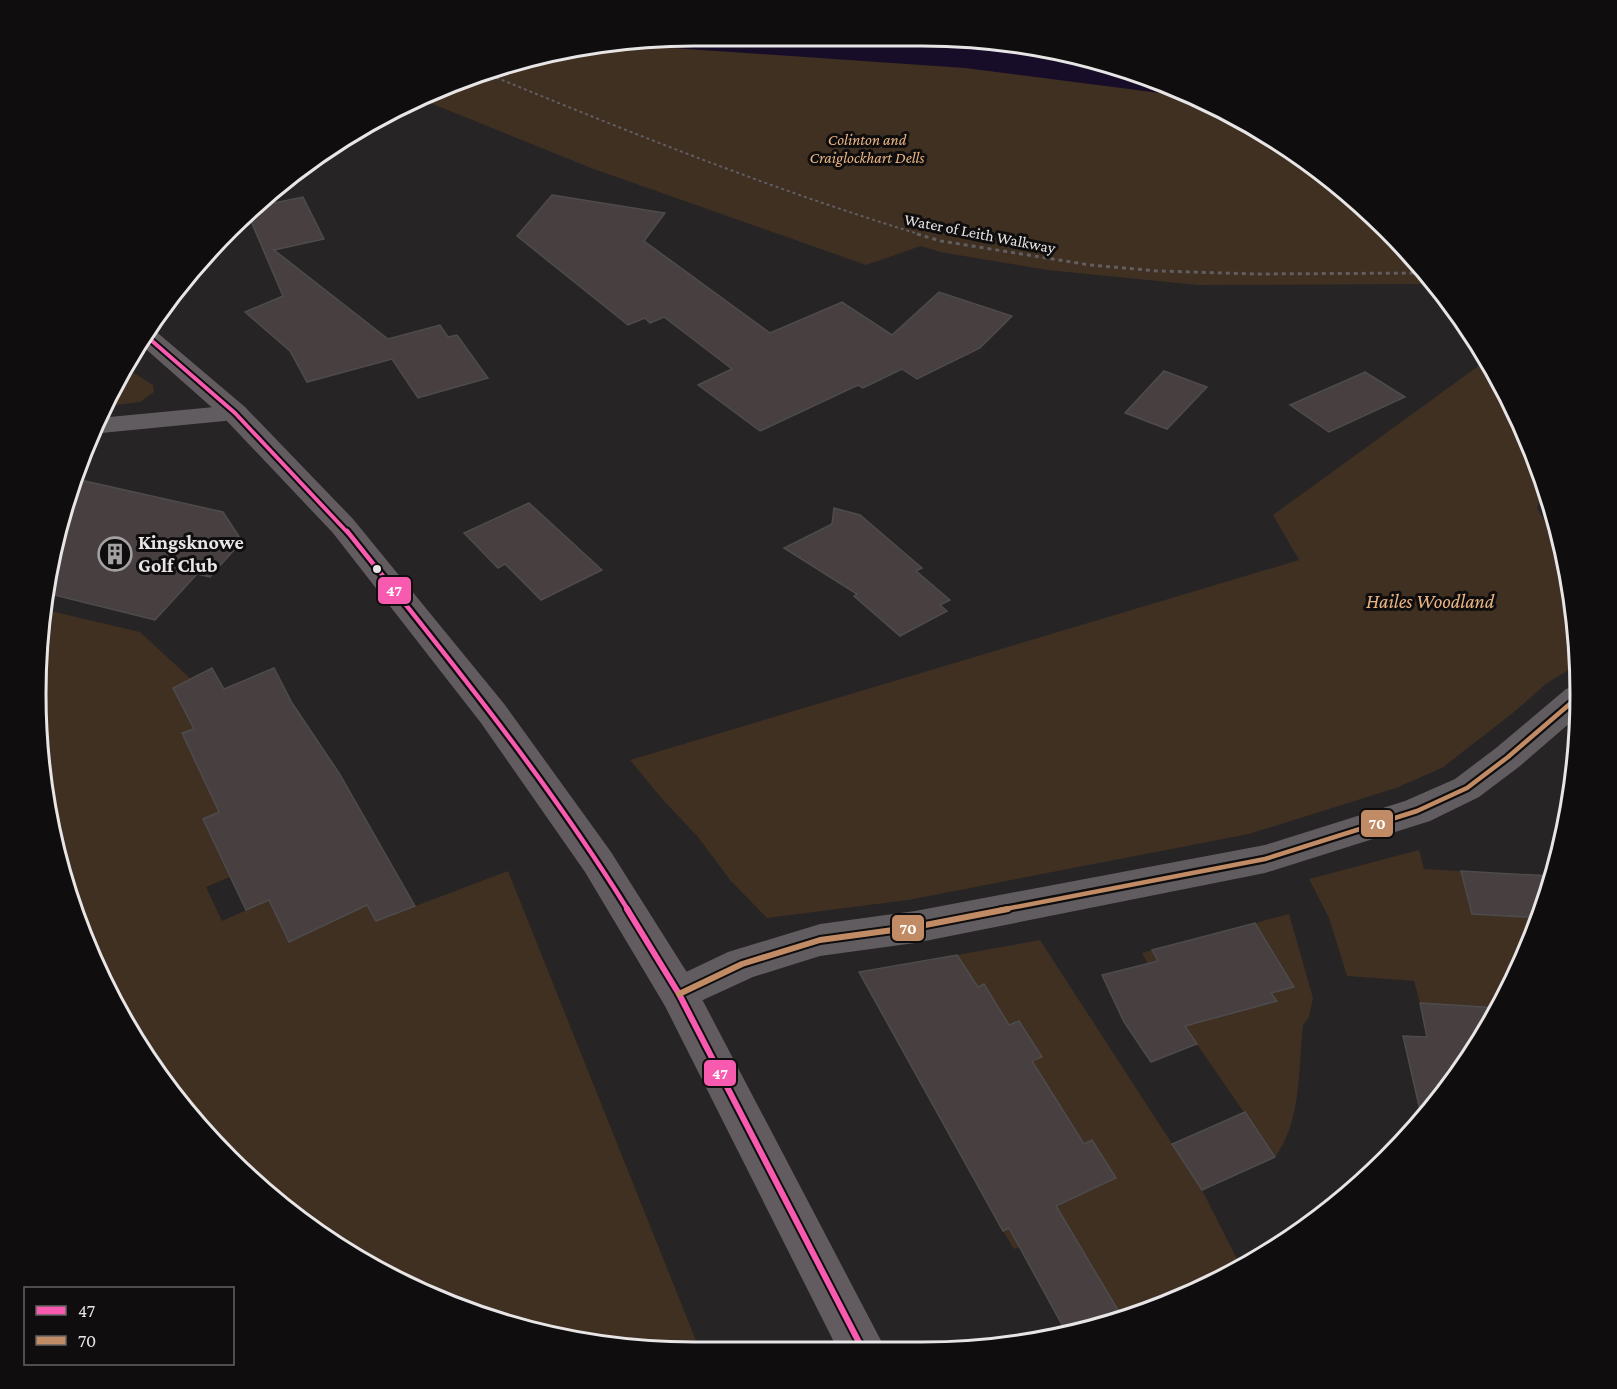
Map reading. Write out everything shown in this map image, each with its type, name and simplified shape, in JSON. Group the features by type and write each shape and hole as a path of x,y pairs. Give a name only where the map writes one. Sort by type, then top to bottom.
{"main road":[{"path":"152,341 235,413 344,526 493,714 597,862 679,994 859,1342"}],"street":[{"path":"105,426 235,413"},
{"path":"679,994 742,964 820,940 926,925 1265,859 1417,811 1467,788 1508,757 1570,704"}],"path":[{"name":"Water of Leith Walkway","path":"497,78 639,136 831,208 942,241 1090,266 1158,271 1256,274 1415,273"}],"green space":[{"name":"Colinton and Craiglockhart Dells","path":"922,46 1007,52 1049,59 1131,81 1209,113 1247,133 1317,180 1350,207 1381,236 1424,284 1198,285 1047,270 940,252 921,246 866,265 591,168 431,103 486,81 527,69 568,59 652,48"},
{"name":"Hailes Woodland","path":"1480,365 1504,408 1536,486 1540,500 1537,508 1548,529 1558,568 1565,610 1569,670 1547,683 1442,768 1396,788 1249,834 908,900 767,918 730,880 698,837 630,760 1299,560 1273,515"},
{"path":"132,372 153,385 154,392 140,402 115,405"},
{"path":"52,611 140,632 191,679 173,688 182,706 213,721 183,734 322,768 203,819 230,877 206,887 222,921 269,900 367,905 376,921 508,871 697,1342 652,1341 568,1330 486,1308 408,1276 370,1256 300,1209 236,1153 207,1122 180,1089 133,1018 113,981 81,903 59,821 52,779 46,694"},
{"path":"1419,850 1424,869 1461,871 1472,914 1530,917 1504,981 1490,1007 1420,1003 1414,981 1347,976 1329,918 1309,879"},
{"path":"1289,914 1313,998 1309,1017 1303,1025 1294,1111 1284,1143 1275,1157 1169,1004 1142,953 1152,950 1188,1016 1215,1017 1276,1002 1271,993 1294,987 1255,923"},
{"path":"1040,940 1202,1190 1238,1260 1170,1293 1119,1312 1085,1255 1037,1279 1019,1247 1014,1249 1003,1231 1115,1179 1084,1144 1055,1099 953,1143 942,1122 1006,1095 996,1077 1042,1057 1009,1025 984,985 978,987 957,955"}],"shaded area":[{"path":"922,46 965,48 1049,59 1131,81 1163,93 965,68 664,47"}],"building":[{"path":"552,195 665,213 644,241 770,333 842,302 892,335 939,292 1012,316 980,348 917,379 902,369 863,388 858,385 760,431 698,385 732,369 664,317 650,323 645,318 628,325 517,236"},
{"path":"303,197 324,239 274,250 388,339 440,325 448,337 457,335 488,378 418,398 392,359 307,382 290,351 245,312 283,296 251,222 271,203"},
{"path":"1164,371 1207,387 1167,429 1125,413"},
{"path":"1365,372 1405,397 1329,432 1290,405"},
{"path":"83,481 223,512 242,541 210,577 197,574 155,620 54,595 69,527"},
{"path":"529,503 602,570 541,600 505,564 498,568 464,533"},
{"path":"834,508 860,515 922,568 916,571 950,600 940,605 947,611 900,636 854,596 857,594 784,548 832,524"},
{"path":"212,668 224,689 274,668 292,703 339,773 415,906 376,921 367,905 289,942 269,900 246,910 203,819 219,812 182,733 194,729 173,688"},
{"path":"1461,871 1544,875 1531,917 1472,914"},
{"path":"1255,923 1294,987 1271,993 1277,1001 1185,1026 1197,1044 1151,1062 1124,1022 1102,975 1158,961 1152,950"},
{"path":"957,955 978,987 984,984 1009,1025 1019,1021 1042,1057 1032,1061 1084,1144 1092,1140 1116,1178 1056,1206 1119,1312 1063,1327 1009,1228 1003,1231 859,972"},
{"path":"1420,1003 1490,1007 1461,1055 1420,1110 1403,1036 1427,1037"},
{"path":"1245,1112 1275,1157 1202,1190 1172,1144"}],"transit line":[{"name":"47","path":"152,341 235,413 343,526 493,714 598,862 679,994 859,1342"},
{"name":"70","path":"679,994 742,964 820,940 915,927 1265,859 1417,811 1467,788 1508,757 1570,704"}],"place":[{"name":"Kingsknowe Golf Club","path":"115,554"}]}
